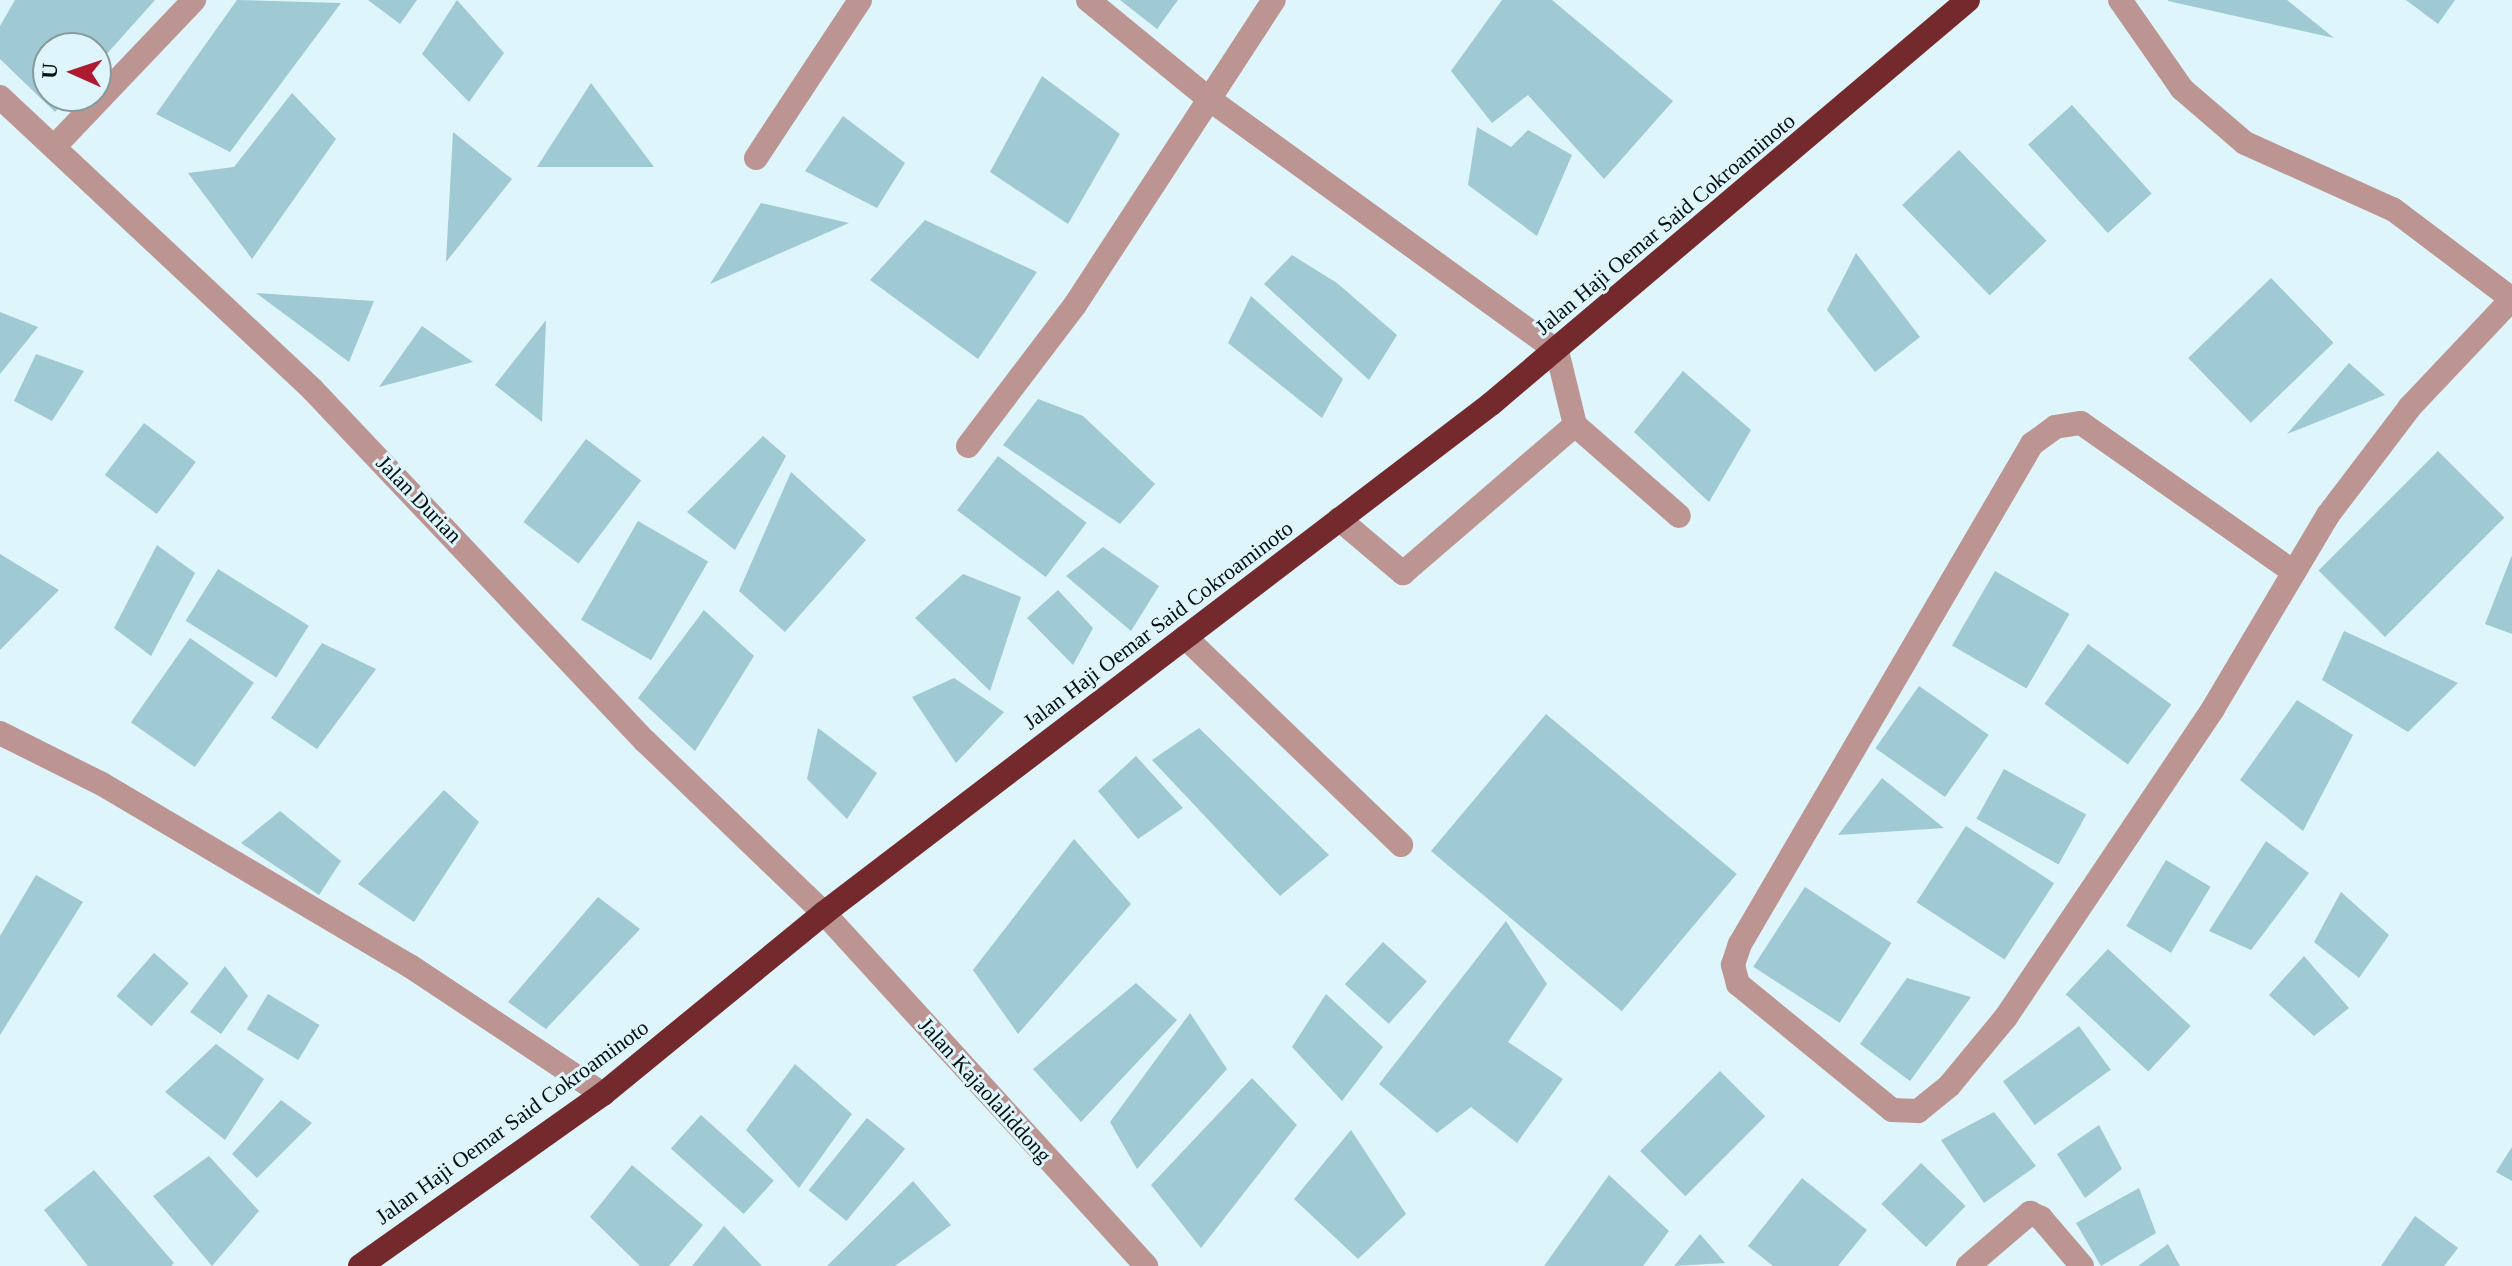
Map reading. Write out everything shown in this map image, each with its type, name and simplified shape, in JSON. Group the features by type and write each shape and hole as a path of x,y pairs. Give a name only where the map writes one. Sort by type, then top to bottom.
{"highway":[{"name":"Jalan Haji Oemar Said Cokroaminoto","path":"360,1266 603,1094 824,913 1557,351 1968,0"}],"street":[{"path":"55,146 194,0"},
{"path":"756,158 860,0"},
{"path":"1088,0 1209,99 1557,351 1575,425 1679,516"},
{"path":"968,446 1075,305 1274,0"},
{"path":"2120,0 2182,89 2245,143 2394,210 2512,299 2410,407 2328,515 2213,709 2006,1017 1949,1086 1918,1111 1892,1110 1738,984 1733,965 1740,944 2032,444 2055,427 2081,423 2294,572"},
{"name":"Jalan Durian","path":"0,97 312,389 645,741 824,913"},
{"path":"1339,519 1403,573 1575,425"},
{"path":"1185,637 1401,845"},
{"path":"0,733 102,784 410,966 603,1094"},
{"name":"Jalan Kajaolaliddong","path":"824,913 1146,1266"},
{"path":"1968,1266 2030,1213 2041,1218 2082,1266"}],"building":[{"path":"15,0 155,0 112,48 112,32 32,32 32,90 0,59 0,26"},
{"path":"237,0 341,3 230,152 156,114"},
{"path":"368,0 417,0 400,24"},
{"path":"457,0 504,53 469,102 422,54"},
{"path":"1120,0 1178,0 1157,29"},
{"path":"1502,0 1552,0 1673,101 1604,179 1528,95 1492,123 1451,71"},
{"path":"2287,0 2334,38 2168,1"},
{"path":"2406,0 2455,0 2438,24"},
{"path":"1042,76 1120,134 1068,224 990,172"},
{"path":"591,83 654,167 537,167"},
{"path":"292,93 336,139 252,259 188,173 234,167"},
{"path":"2072,105 2152,193 2108,233 2028,144"},
{"path":"843,116 905,163 877,208 805,171"},
{"path":"1477,127 1511,147 1528,130 1572,155 1537,236 1468,185"},
{"path":"453,132 512,179 446,262"},
{"path":"1959,150 2047,241 1990,296 1902,205"},
{"path":"761,203 849,223 710,284"},
{"path":"925,220 1037,272 978,359 870,280"},
{"path":"1856,253 1920,337 1875,372 1827,310"},
{"path":"1292,255 1337,283 1397,335 1369,380 1264,284"},
{"path":"2271,278 2334,343 2251,423 2188,358"},
{"path":"256,293 374,301 349,362"},
{"path":"1251,296 1343,379 1322,418 1228,343"},
{"path":"0,312 38,327 0,374"},
{"path":"546,320 542,422 495,385"},
{"path":"422,326 473,362 379,387"},
{"path":"36,354 84,371 52,421 14,401"},
{"path":"2349,363 2385,395 2287,434"},
{"path":"1683,371 1751,430 1709,502 1634,432"},
{"path":"1038,399 1083,416 1155,484 1120,524 1003,445"},
{"path":"144,423 196,462 157,514 105,475"},
{"path":"763,436 786,456 735,550 687,512"},
{"path":"586,439 641,481 579,564 523,522"},
{"path":"2438,451 2504,517 2385,637 2318,571"},
{"path":"998,456 1087,523 1046,577 957,510"},
{"path":"791,472 866,540 785,632 739,591"},
{"path":"638,521 708,562 651,660 581,620"},
{"path":"157,545 195,573 151,656 114,628"},
{"path":"1103,547 1159,586 1131,631 1066,576"},
{"path":"0,554 59,590 0,650"},
{"path":"2512,555 2512,634 2485,624"},
{"path":"218,569 309,626 276,677 186,621"},
{"path":"1995,571 2069,614 2026,688 1952,645"},
{"path":"963,574 1021,597 990,691 915,618"},
{"path":"1058,590 1093,628 1073,665 1027,618"},
{"path":"704,610 754,656 695,751 638,698"},
{"path":"2344,631 2458,683 2408,732 2322,680"},
{"path":"190,638 254,683 195,767 131,722"},
{"path":"322,643 376,669 317,749 271,718"},
{"path":"2088,644 2171,705 2128,764 2045,704"},
{"path":"954,678 1004,712 956,763 912,697"},
{"path":"1919,686 1989,735 1945,797 1875,748"},
{"path":"2297,700 2353,735 2303,831 2240,780"},
{"path":"1546,714 1737,874 1622,1011 1431,851"},
{"path":"818,728 877,773 847,819 807,779"},
{"path":"1199,728 1329,855 1280,896 1152,760"},
{"path":"1136,756 1183,808 1138,839 1098,791"},
{"path":"2004,769 2086,815 2059,864 1976,819"},
{"path":"1882,778 1944,828 1838,835"},
{"path":"444,790 479,822 414,922 358,884"},
{"path":"280,811 341,861 319,895 241,843"},
{"path":"1966,826 2054,883 2004,960 1916,902"},
{"path":"1074,839 1131,904 1018,1034 973,970"},
{"path":"2266,841 2309,873 2251,950 2209,931"},
{"path":"2166,860 2211,887 2171,953 2126,926"},
{"path":"36,875 83,902 0,1035 0,936"},
{"path":"1805,887 1891,943 1840,1023 1753,967"},
{"path":"2341,892 2389,935 2359,978 2314,942"},
{"path":"598,897 640,929 546,1029 508,1002"},
{"path":"1506,921 1547,984 1508,1042 1563,1079 1517,1143 1471,1107 1437,1133 1379,1084"},
{"path":"1383,942 1427,981 1389,1024 1345,984"},
{"path":"2108,949 2191,1026 2148,1071 2066,994"},
{"path":"154,953 189,983 151,1026 117,996"},
{"path":"2304,956 2349,1008 2314,1036 2269,995"},
{"path":"225,966 248,996 221,1034 190,1012"},
{"path":"1907,978 1971,997 1910,1081 1860,1044"},
{"path":"1136,983 1177,1020 1081,1122 1033,1069"},
{"path":"268,994 319,1025 298,1060 247,1029"},
{"path":"1326,994 1383,1047 1342,1101 1292,1047"},
{"path":"1190,1013 1227,1069 1137,1169 1110,1122"},
{"path":"2079,1026 2111,1070 2035,1125 2003,1081"},
{"path":"216,1044 264,1079 225,1140 165,1092"},
{"path":"795,1064 852,1114 799,1188 746,1130"},
{"path":"1720,1071 1765,1116 1685,1196 1640,1151"},
{"path":"1252,1078 1297,1125 1201,1248 1151,1185"},
{"path":"281,1100 312,1123 257,1178 232,1154"},
{"path":"1994,1112 2036,1166 1984,1203 1941,1140"},
{"path":"701,1115 774,1181 744,1214 671,1148"},
{"path":"867,1118 905,1149 847,1221 808,1190"},
{"path":"2099,1125 2122,1169 2085,1198 2057,1154"},
{"path":"1351,1130 1406,1214 1358,1259 1294,1199"},
{"path":"2512,1147 2512,1181 2496,1172"},
{"path":"209,1156 259,1211 212,1266 153,1196"},
{"path":"1921,1163 1966,1206 1926,1247 1881,1204"},
{"path":"632,1165 703,1225 669,1266 640,1266 590,1217"},
{"path":"94,1170 174,1263 171,1266 88,1266 44,1210"},
{"path":"1609,1175 1669,1231 1643,1266 1544,1266"},
{"path":"1802,1178 1867,1230 1838,1266 1773,1266 1748,1246"},
{"path":"913,1181 951,1225 895,1266 827,1266"},
{"path":"2139,1188 2156,1233 2101,1266 2076,1223"},
{"path":"2415,1216 2458,1248 2444,1266 2381,1266"},
{"path":"724,1226 762,1266 692,1266"},
{"path":"1700,1234 1725,1263 1674,1266"},
{"path":"2168,1244 2180,1266 2138,1266"}]}
